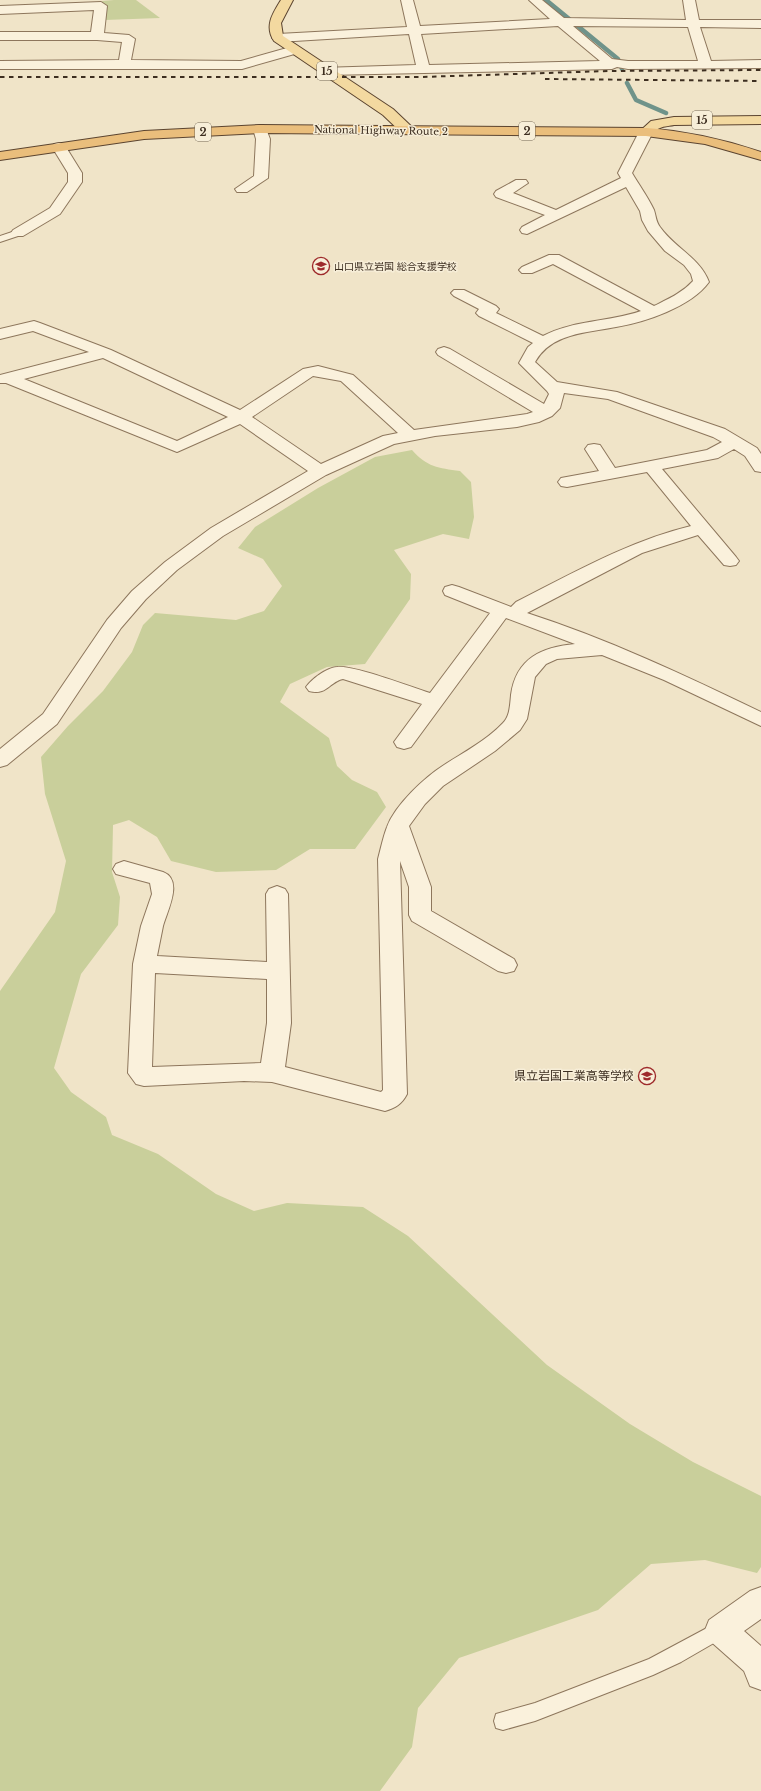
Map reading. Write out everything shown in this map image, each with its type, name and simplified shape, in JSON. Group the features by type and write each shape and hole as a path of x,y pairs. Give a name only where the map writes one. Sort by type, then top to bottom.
{"highway":[{"name":"National Highway Route 2","path":"0,156 144,135 260,129 646,132 675,134 715,141 761,156"}],"main road":[{"path":"278,38 275,34 273,25 287,0"},
{"name":"15","path":"278,38 388,112 408,131"},
{"name":"15","path":"646,132 656,124 674,121 761,120"}],"street":[{"path":"407,0 424,70"},
{"path":"535,0 565,22 612,62 628,65 761,64"},
{"path":"689,0 693,23 706,65"},
{"path":"0,10 101,6 97,36"},
{"path":"278,38 565,22 761,24"},
{"path":"0,36 97,36 129,39 124,64"},
{"path":"0,65 242,65 294,50"},
{"path":"326,70 424,70 612,65 612,62"},
{"path":"242,189 261,178 263,139 260,129"},
{"path":"0,760 50,719 114,624 139,595 171,566 217,532 320,471 389,440 410,435 517,422 533,418 546,412 554,404 557,394 553,386 534,371 527,363 530,355 545,343 564,332 629,320 681,298 697,288 702,282 698,273 689,262 670,248 653,228 647,211 625,173 646,132"},
{"path":"18,233 55,211 75,182 75,172 59,147"},
{"path":"527,230 628,180"},
{"path":"521,183 501,194 557,215"},
{"path":"527,270 554,258 652,311"},
{"path":"459,293 491,309 484,313 545,343"},
{"path":"0,334 34,326 105,353 241,418 320,471"},
{"path":"444,352 546,412"},
{"path":"4,379 105,353"},
{"path":"4,379 177,447 241,418 309,372 318,370 347,378 410,435"},
{"path":"553,386 611,395 719,433 751,452 761,467"},
{"path":"567,482 712,454 735,442"},
{"path":"594,449 610,474"},
{"path":"651,466 730,561"},
{"path":"404,742 495,618 523,606 636,549 675,535 702,528"},
{"path":"452,591 607,649 671,676 761,720"},
{"path":"124,869 132,873 151,874 160,879 163,894 152,926 144,964 140,1073 144,1077 244,1072 272,1073 385,1102 395,1094 390,859 398,826 408,810 440,777 494,742 514,725 517,718 520,688 528,668 540,659 553,654 607,649"},
{"path":"316,687 336,673 344,673 434,701"},
{"path":"398,826 420,887 420,915 506,965"},
{"path":"272,1073 279,1023 277,894"},
{"path":"144,964 278,971"},
{"path":"761,1601 720,1630 756,1662 761,1675"}],"lane":[{"path":"0,239 18,233"},
{"path":"503,1721 535,1712 653,1666 675,1656 720,1630"}],"green space":[{"path":"136,0 160,18 105,20 102,1"},
{"path":"412,450 417,456 433,466 460,471 471,482 474,517 469,539 443,534 394,550 411,574 410,599 365,664 327,667 290,684 280,702 329,738 337,766 352,780 377,792 386,807 355,849 310,849 276,870 216,872 171,861 157,837 129,820 113,825 112,872 120,897 118,925 81,974 54,1068 71,1092 106,1117 112,1135 158,1154 216,1194 254,1211 287,1203 363,1207 408,1236 547,1365 630,1424 693,1462 761,1496 761,1567 757,1573 705,1560 651,1564 598,1610 459,1658 418,1708 412,1747 380,1791 0,1791 0,991 55,912 66,861 45,794 41,757 68,726 103,691 132,652 143,625 155,613 236,620 264,611 282,586 263,559 238,548 255,527 318,488 375,457"}],"waterway":[{"path":"546,0 618,59 622,69"},
{"path":"627,83 636,100 666,113"}],"railway":[{"path":"0,77 421,77 608,71 761,70"},
{"path":"545,79 761,81"}],"place":[{"name":"山口県立岩国 総合支援学校","path":"321,266"},
{"name":"県立岩国工業高等学校","path":"647,1076"}]}
